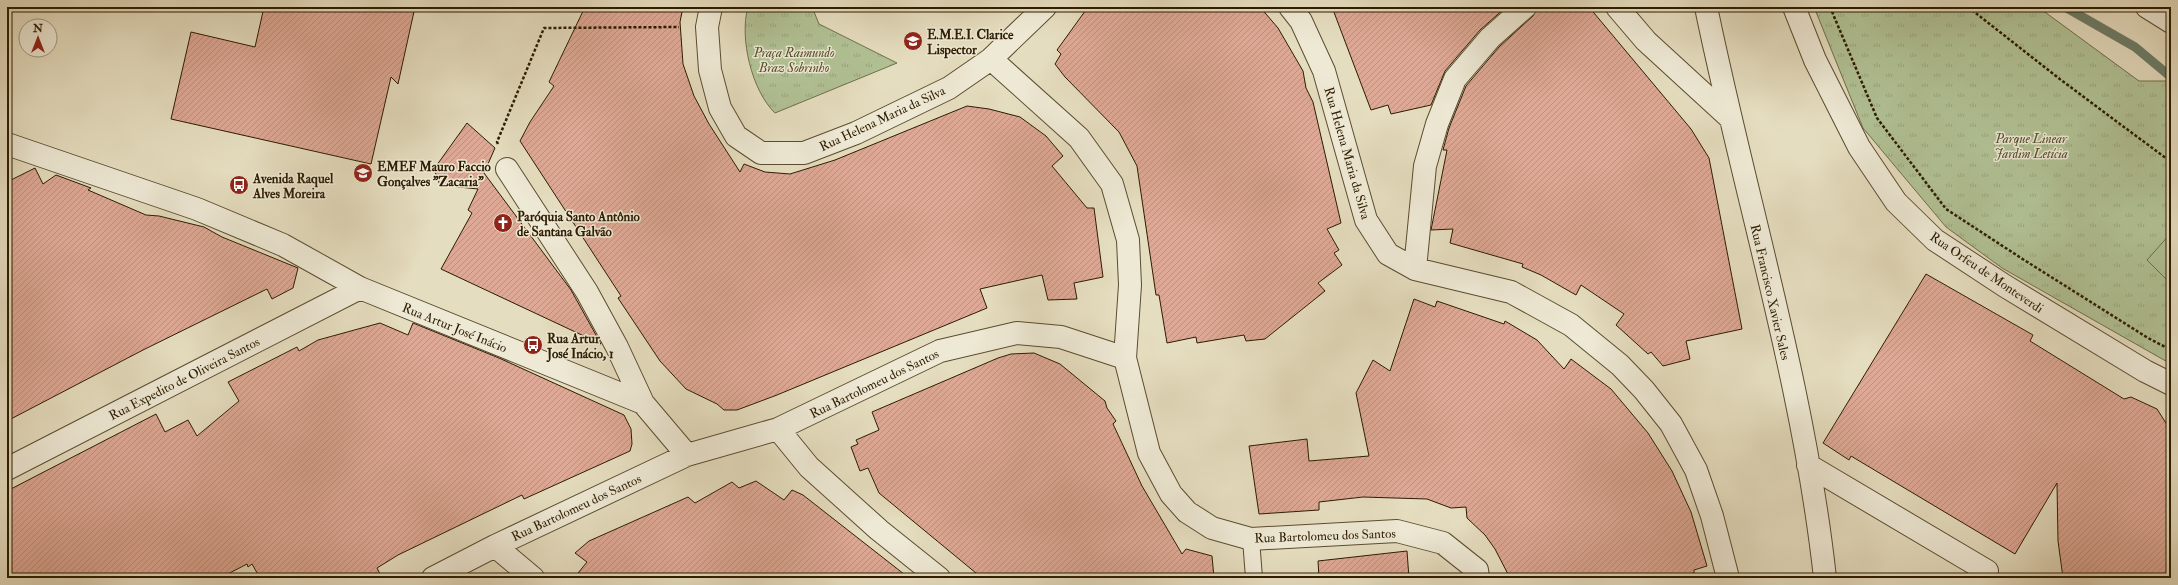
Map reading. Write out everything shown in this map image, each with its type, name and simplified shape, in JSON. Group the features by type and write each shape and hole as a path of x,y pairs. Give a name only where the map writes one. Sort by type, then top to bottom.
{"street":[{"name":"Rua Helena Maria da Silva","path":"709,17 710,70 720,108 736,136 761,153 804,153 856,133 949,88 991,59 1044,7"},
{"name":"Rua Helena Maria da Silva","path":"1290,7 1301,21 1324,72 1366,220 1388,254 1415,269 1511,292 1571,325 1620,365 1644,390 1672,424 1696,470 1712,516 1728,578"},
{"path":"1415,269 1425,166 1437,124 1455,79 1490,38 1525,7"},
{"path":"1617,7 1646,41 1730,118"},
{"name":"Rua Francisco Xavier Sales","path":"1706,7 1730,118 1798,409 1820,532 1825,578"},
{"name":"Rua Orfeu de Monteverdi","path":"1794,7 1815,60 1859,147 1896,202 1941,244 2005,286 2138,367 2171,384"},
{"path":"2147,7 2171,22"},
{"path":"991,59 1079,138 1112,184 1128,240 1130,284 1125,358"},
{"path":"7,144 197,209 283,245 360,288"},
{"path":"507,169 586,292 617,347 643,403"},
{"name":"Rua Artur José Inácio","path":"360,288 643,403 687,455"},
{"name":"Rua Expedito de Oliveira Santos","path":"7,469 360,288"},
{"name":"Rua Bartolomeu dos Santos","path":"433,578 495,546 687,455 778,429 940,350 1017,333 1061,337 1125,358 1149,453 1171,494 1187,512 1212,528 1252,539 1397,531 1443,543 1477,570 1478,578"},
{"path":"778,429 809,467 879,530 939,578"},
{"path":"1808,465 1987,571"},
{"path":"495,546 533,578"}],"lane":[{"path":"1252,539 1254,578"}],"path":[{"path":"1830,7 1877,118 1946,209 2027,263 2148,338 2171,350"},
{"path":"1968,7 2061,80 2171,162"},
{"path":"507,169 497,142 544,28 709,17"}],"green space":[{"name":"Praça Raimundo Braz Sobrinho","path":"748,7 812,7 819,24 897,63 775,113 760,92 750,63 745,34"},
{"name":"Parque Linear Jardim Letícia","path":"1814,7 2038,7 2139,81 2171,81 2171,364 2002,268 1946,227 1863,128"},
{"path":"2171,233 2171,284 2147,260"}],"building":[{"path":"264,7 415,7 398,84 391,77 371,164 171,119 191,32 255,47"},
{"path":"585,7 683,7 680,22 683,64 694,96 709,124 740,172 744,164 765,172 790,174 835,160 967,106 989,109 1020,117 1046,136 1063,156 1052,166 1087,208 1094,208 1103,277 1074,283 1077,299 1048,300 1042,275 980,289 987,308 777,395 737,410 724,410 717,404 686,389 660,361 618,298 621,296 520,141 530,122 554,86 549,82"},
{"path":"1088,7 1260,7 1278,28 1303,71 1306,88 1313,102 1341,223 1327,229 1339,250 1334,253 1342,265 1318,283 1325,291 1265,339 1246,341 1244,335 1197,343 1196,337 1167,343 1159,295 1156,295 1137,166 1119,132 1065,77 1055,64 1061,54 1057,50"},
{"path":"1332,7 1506,7 1480,30 1445,71 1431,105 1391,114 1388,105 1371,110"},
{"path":"1537,7 1589,7 1691,129 1709,158 1742,329 1686,341 1690,359 1663,366 1651,352 1648,354 1616,325 1624,314 1581,285 1576,295 1541,275 1522,267 1523,264 1450,243 1453,229 1431,230 1447,150 1443,150 1449,128 1466,86 1499,47 1533,16"},
{"path":"467,123 495,148 484,173 571,290 601,344 441,269 472,213 468,210 478,189 440,185 434,169"},
{"path":"35,168 43,184 56,175 91,188 88,190 146,215 159,216 204,227 222,237 298,268 293,288 272,299 267,289 143,350 7,421 7,182"},
{"path":"1926,274 2033,335 2030,341 2124,399 2131,397 2157,409 2171,431 2171,578 2063,578 2058,541 2057,483 2015,554 1851,456 1849,460 1823,443"},
{"path":"1414,299 1435,307 1437,301 1504,324 1505,321 1537,340 1564,369 1571,359 1611,389 1648,433 1672,471 1691,512 1707,566 1694,570 1694,573 1684,575 1685,578 1510,578 1495,549 1485,535 1467,518 1466,507 1451,508 1427,499 1363,497 1319,502 1319,510 1259,514 1249,446 1307,439 1309,461 1369,456 1356,393 1373,360 1390,371"},
{"path":"380,323 408,335 413,323 499,358 624,415 631,429 632,444 630,451 524,499 522,495 398,555 377,568 382,578 260,578 252,564 248,567 247,564 220,578 7,578 7,491 156,414 165,432 188,420 197,436 239,401 228,382 297,347 299,351 318,340"},
{"path":"1034,353 1060,364 1105,401 1107,408 1116,421 1113,424 1142,486 1182,554 1186,549 1212,556 1214,578 982,578 879,493 868,468 860,471 851,447 858,444 856,440 879,430 872,412 998,358 1011,354"},
{"path":"756,481 784,500 792,490 803,495 909,578 574,578 587,562 575,553 589,541 688,497 695,503 732,482 739,488"},
{"path":"1407,551 1409,578 1319,578 1318,561"}],"waterway":[{"path":"2065,7 2135,47 2171,77"}],"place":[{"name":"E.M.E.I. Clarice Lispector","path":"913,41"},
{"name":"EMEF Mauro Faccio Gonçalves \"Zacaria\"","path":"363,173"},
{"name":"Avenida Raquel Alves Moreira","path":"239,185"},
{"name":"Paróquia Santo Antônio de Santana Galvão","path":"503,223"},
{"name":"Rua Artur José Inácio, 1","path":"533,345"}]}
